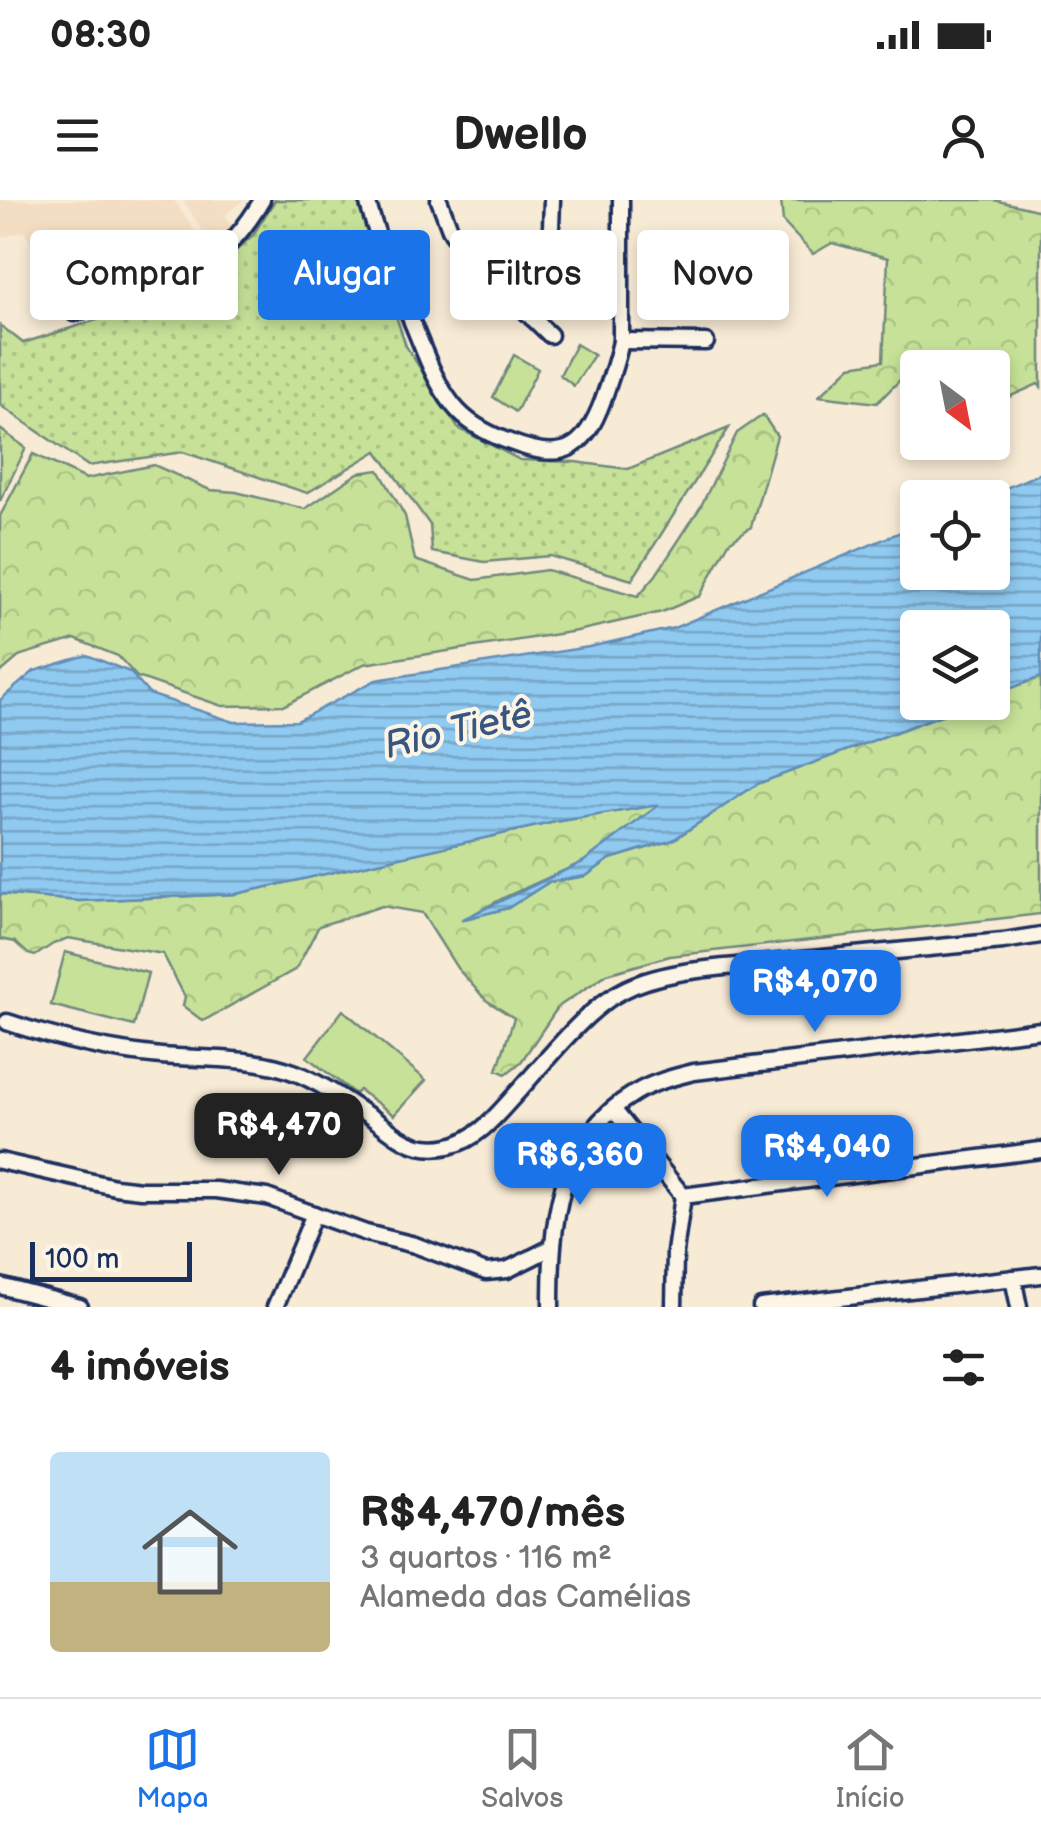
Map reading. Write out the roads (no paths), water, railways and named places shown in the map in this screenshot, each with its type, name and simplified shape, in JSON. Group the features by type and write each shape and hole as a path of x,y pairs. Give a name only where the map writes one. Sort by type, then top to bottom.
{"street":[{"path":"238,234 262,200"},
{"path":"368,200 427,358 452,404 475,426 538,451 574,446 588,432 618,357 621,200"},
{"path":"438,200 451,230"},
{"path":"551,230 552,200"},
{"path":"534,320 550,335"},
{"path":"621,341 706,342"},
{"path":"6,1022 112,1050 278,1066 301,1075 406,1141 436,1148 462,1142 485,1126 593,1012 640,983 748,965 1003,942 1041,935"},
{"path":"551,1307 551,1248 558,1202 569,1170 585,1140 612,1108 647,1087 694,1072 1041,1030"},
{"path":"612,1108 683,1196 675,1252 674,1307"},
{"path":"683,1196 1041,1150"},
{"path":"0,1161 142,1190 216,1190 267,1197 486,1272 507,1270 551,1248"},
{"path":"275,1307 314,1214"},
{"path":"762,1307 1041,1275"},
{"path":"1013,1278 1019,1307"},
{"path":"0,1286 75,1306"},
{"path":"916,1289 916,1307"}],"water":[{"name":"Rio Tietê","path":"1041,473 1041,677 1010,689 1010,610 900,610 900,720 928,720 757,784 673,840 610,859 586,876 549,882 508,908 461,920 583,862 659,805 555,822 236,894 79,901 0,894 0,700 34,671 87,655 130,672 149,694 234,722 297,721 376,680 589,647 674,628 900,532 900,590 1010,590 1010,486"}]}
